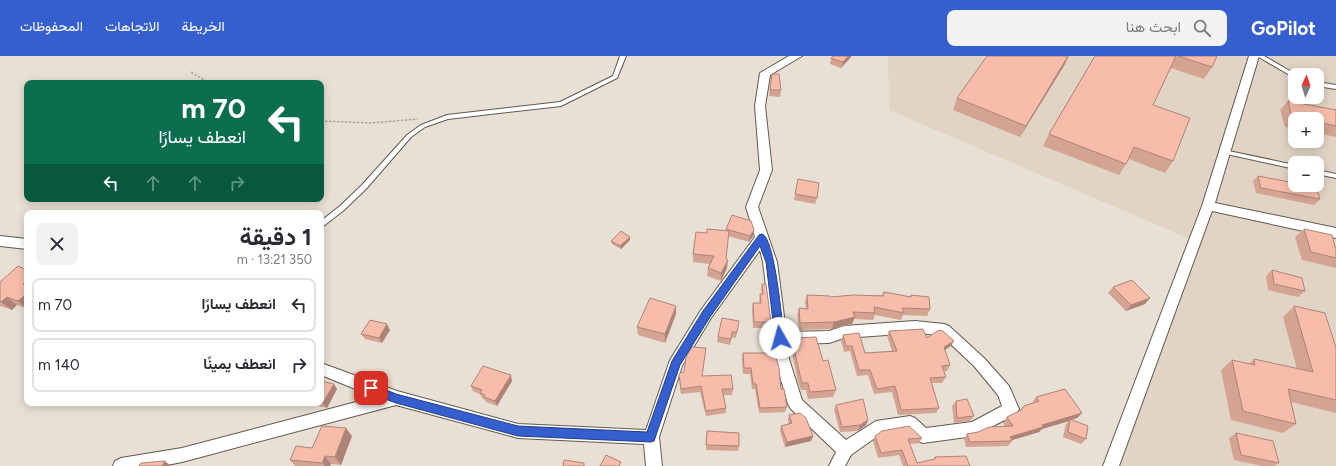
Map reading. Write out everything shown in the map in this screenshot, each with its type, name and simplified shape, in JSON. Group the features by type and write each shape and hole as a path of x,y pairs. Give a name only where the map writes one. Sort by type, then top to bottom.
{"street":[{"path":"797,56 765,73 760,106 766,170 752,207 770,262 782,359 796,404 845,450"},
{"path":"1111,466 1208,206 1254,56"},
{"path":"1208,206 1336,233"},
{"path":"654,466 651,437 675,364 706,314 762,237"},
{"path":"0,241 24,244"},
{"path":"780,338 829,337 844,332 915,327 944,330 979,362 1004,391 1011,409 974,429 923,436 910,423 876,428 845,450 837,466"},
{"path":"324,370 396,398 518,431 651,437"},
{"path":"121,466 182,455 396,398"}],"lane":[{"path":"324,223 364,187 409,136 423,126 447,117 561,104 615,77 623,56"},
{"path":"1260,56 1288,72"},
{"path":"1324,85 1336,87"},
{"path":"1224,152 1288,166"},
{"path":"1324,173 1336,176"}],"path":[{"path":"191,72 204,80"},
{"path":"324,121 371,123 424,119"}],"shaded area":[{"path":"888,56 1336,56 1336,466 1115,466 1199,243 889,110"}],"building":[{"path":"833,56 848,56 843,62 831,58"},
{"path":"987,56 1068,56 1026,126 957,98"},
{"path":"1095,56 1176,56 1153,105 1190,118 1173,161 1134,147 1126,164 1049,134"},
{"path":"1178,56 1217,56 1212,67"},
{"path":"772,74 779,74 781,90 770,90"},
{"path":"1289,104 1304,104 1336,110 1336,126 1324,123 1324,112 1291,112"},
{"path":"1258,176 1288,182 1288,192 1318,192 1320,199 1261,188"},
{"path":"798,179 819,183 817,198 795,194"},
{"path":"732,215 751,221 754,230 750,236 726,229"},
{"path":"707,229 729,231 726,259 728,260 721,273 708,268 714,256 693,254 696,232 707,233"},
{"path":"1304,229 1332,235 1336,247 1336,258 1311,252"},
{"path":"621,231 630,237 620,246 611,241"},
{"path":"18,266 24,269 24,296 18,301 7,297 1,302 0,282"},
{"path":"1272,270 1302,278 1305,291 1274,284"},
{"path":"1132,280 1150,298 1131,305 1113,287"},
{"path":"762,284 766,284 771,322 754,322 753,303 761,303 760,294 763,294"},
{"path":"884,292 911,297 911,295 929,297 930,309 902,308 904,313 874,307 875,313 853,312 855,317 834,322 800,323 799,308 808,309 807,295 831,297 853,295 883,296"},
{"path":"650,298 676,306 665,334 637,327"},
{"path":"1294,306 1325,313 1336,348 1336,400 1288,389 1296,424 1243,411 1232,360 1255,365 1254,359 1313,372"},
{"path":"722,318 739,321 737,332 732,332 731,339 718,337"},
{"path":"370,320 387,324 379,338 361,334"},
{"path":"923,329 927,338 939,330 943,331 954,341 944,347 950,365 942,366 946,377 930,378 939,408 901,410 895,386 877,389 870,370 859,370 852,346 846,346 843,335 859,333 865,353 897,351 889,331"},
{"path":"772,331 775,354 779,368 781,389 784,389 787,407 760,408 756,384 753,384 751,368 744,368 743,353 769,353 768,332"},
{"path":"816,337 823,361 828,360 836,390 810,392 808,383 802,383 792,340 794,340 794,338"},
{"path":"692,347 706,348 702,376 731,375 733,389 722,389 726,408 706,411 701,386 681,389 679,375 680,373 684,372 686,357"},
{"path":"483,366 511,375 495,401 484,397 485,395 480,393 482,390 471,386"},
{"path":"324,382 334,384 324,401"},
{"path":"1065,389 1082,413 1042,425 1043,427 1010,437 1012,441 970,442 967,434 978,432 989,427 1013,426 1007,417 1021,410 1024,406 1039,401 1036,397"},
{"path":"863,399 868,420 860,425 842,427 836,405"},
{"path":"967,399 974,416 957,418 956,401"},
{"path":"800,413 806,418 813,436 787,442 781,426 792,423 789,415"},
{"path":"1070,419 1088,426 1086,439 1068,432"},
{"path":"322,426 346,428 335,457 325,456 322,463 290,460 296,446 312,448"},
{"path":"909,426 922,438 908,439 917,463 935,459 935,457 966,456 970,466 908,466 902,450 881,453 875,436 882,431"},
{"path":"707,431 739,433 739,446 706,445"},
{"path":"1236,433 1273,441 1279,463 1241,455"},
{"path":"606,455 621,462 619,466 600,466"},
{"path":"564,460 584,463 584,466 563,466"},
{"path":"165,461 162,466 139,466 141,463"}],"route":[{"path":"371,388 396,398 518,431 651,437 675,364 706,314 762,237 770,262 780,338"}]}
